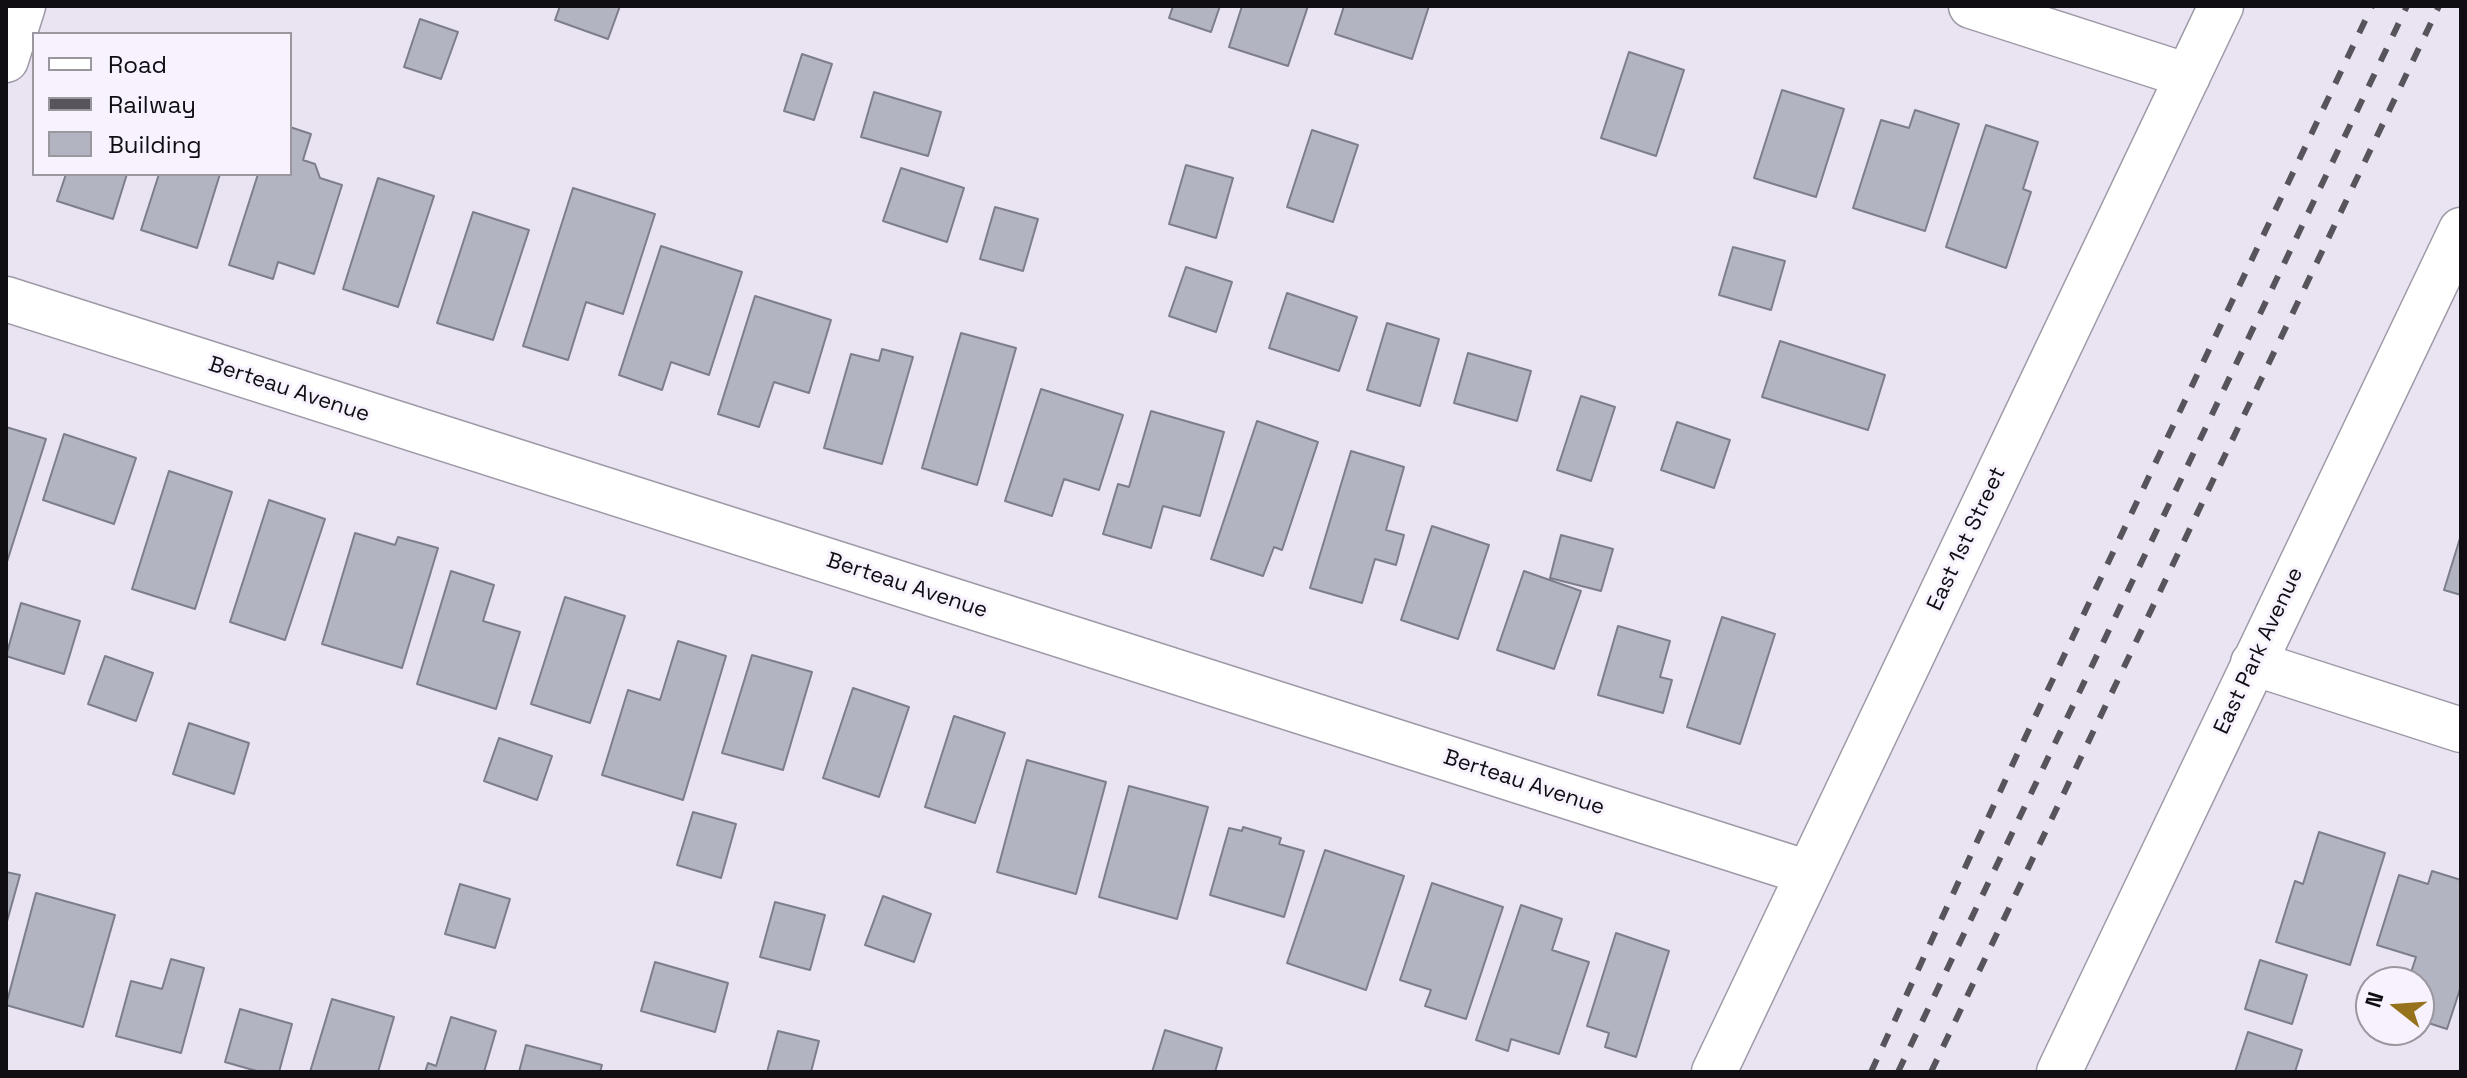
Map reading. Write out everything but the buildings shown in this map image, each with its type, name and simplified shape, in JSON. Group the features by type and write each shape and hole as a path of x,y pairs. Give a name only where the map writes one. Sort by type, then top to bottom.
{"street":[{"path":"6,60 23,6"},
{"path":"1971,6 2188,76"},
{"name":"East 1st Street","path":"1714,1072 2221,6"},
{"name":"East Park Avenue","path":"2059,1072 2461,230"},
{"name":"Berteau Avenue","path":"6,299 1808,873"},
{"path":"2253,663 2461,730"}],"railway":[{"path":"1871,1072 2016,757 2372,6"},
{"path":"1898,1072 2407,6"},
{"path":"1931,1072 2439,6"}]}
